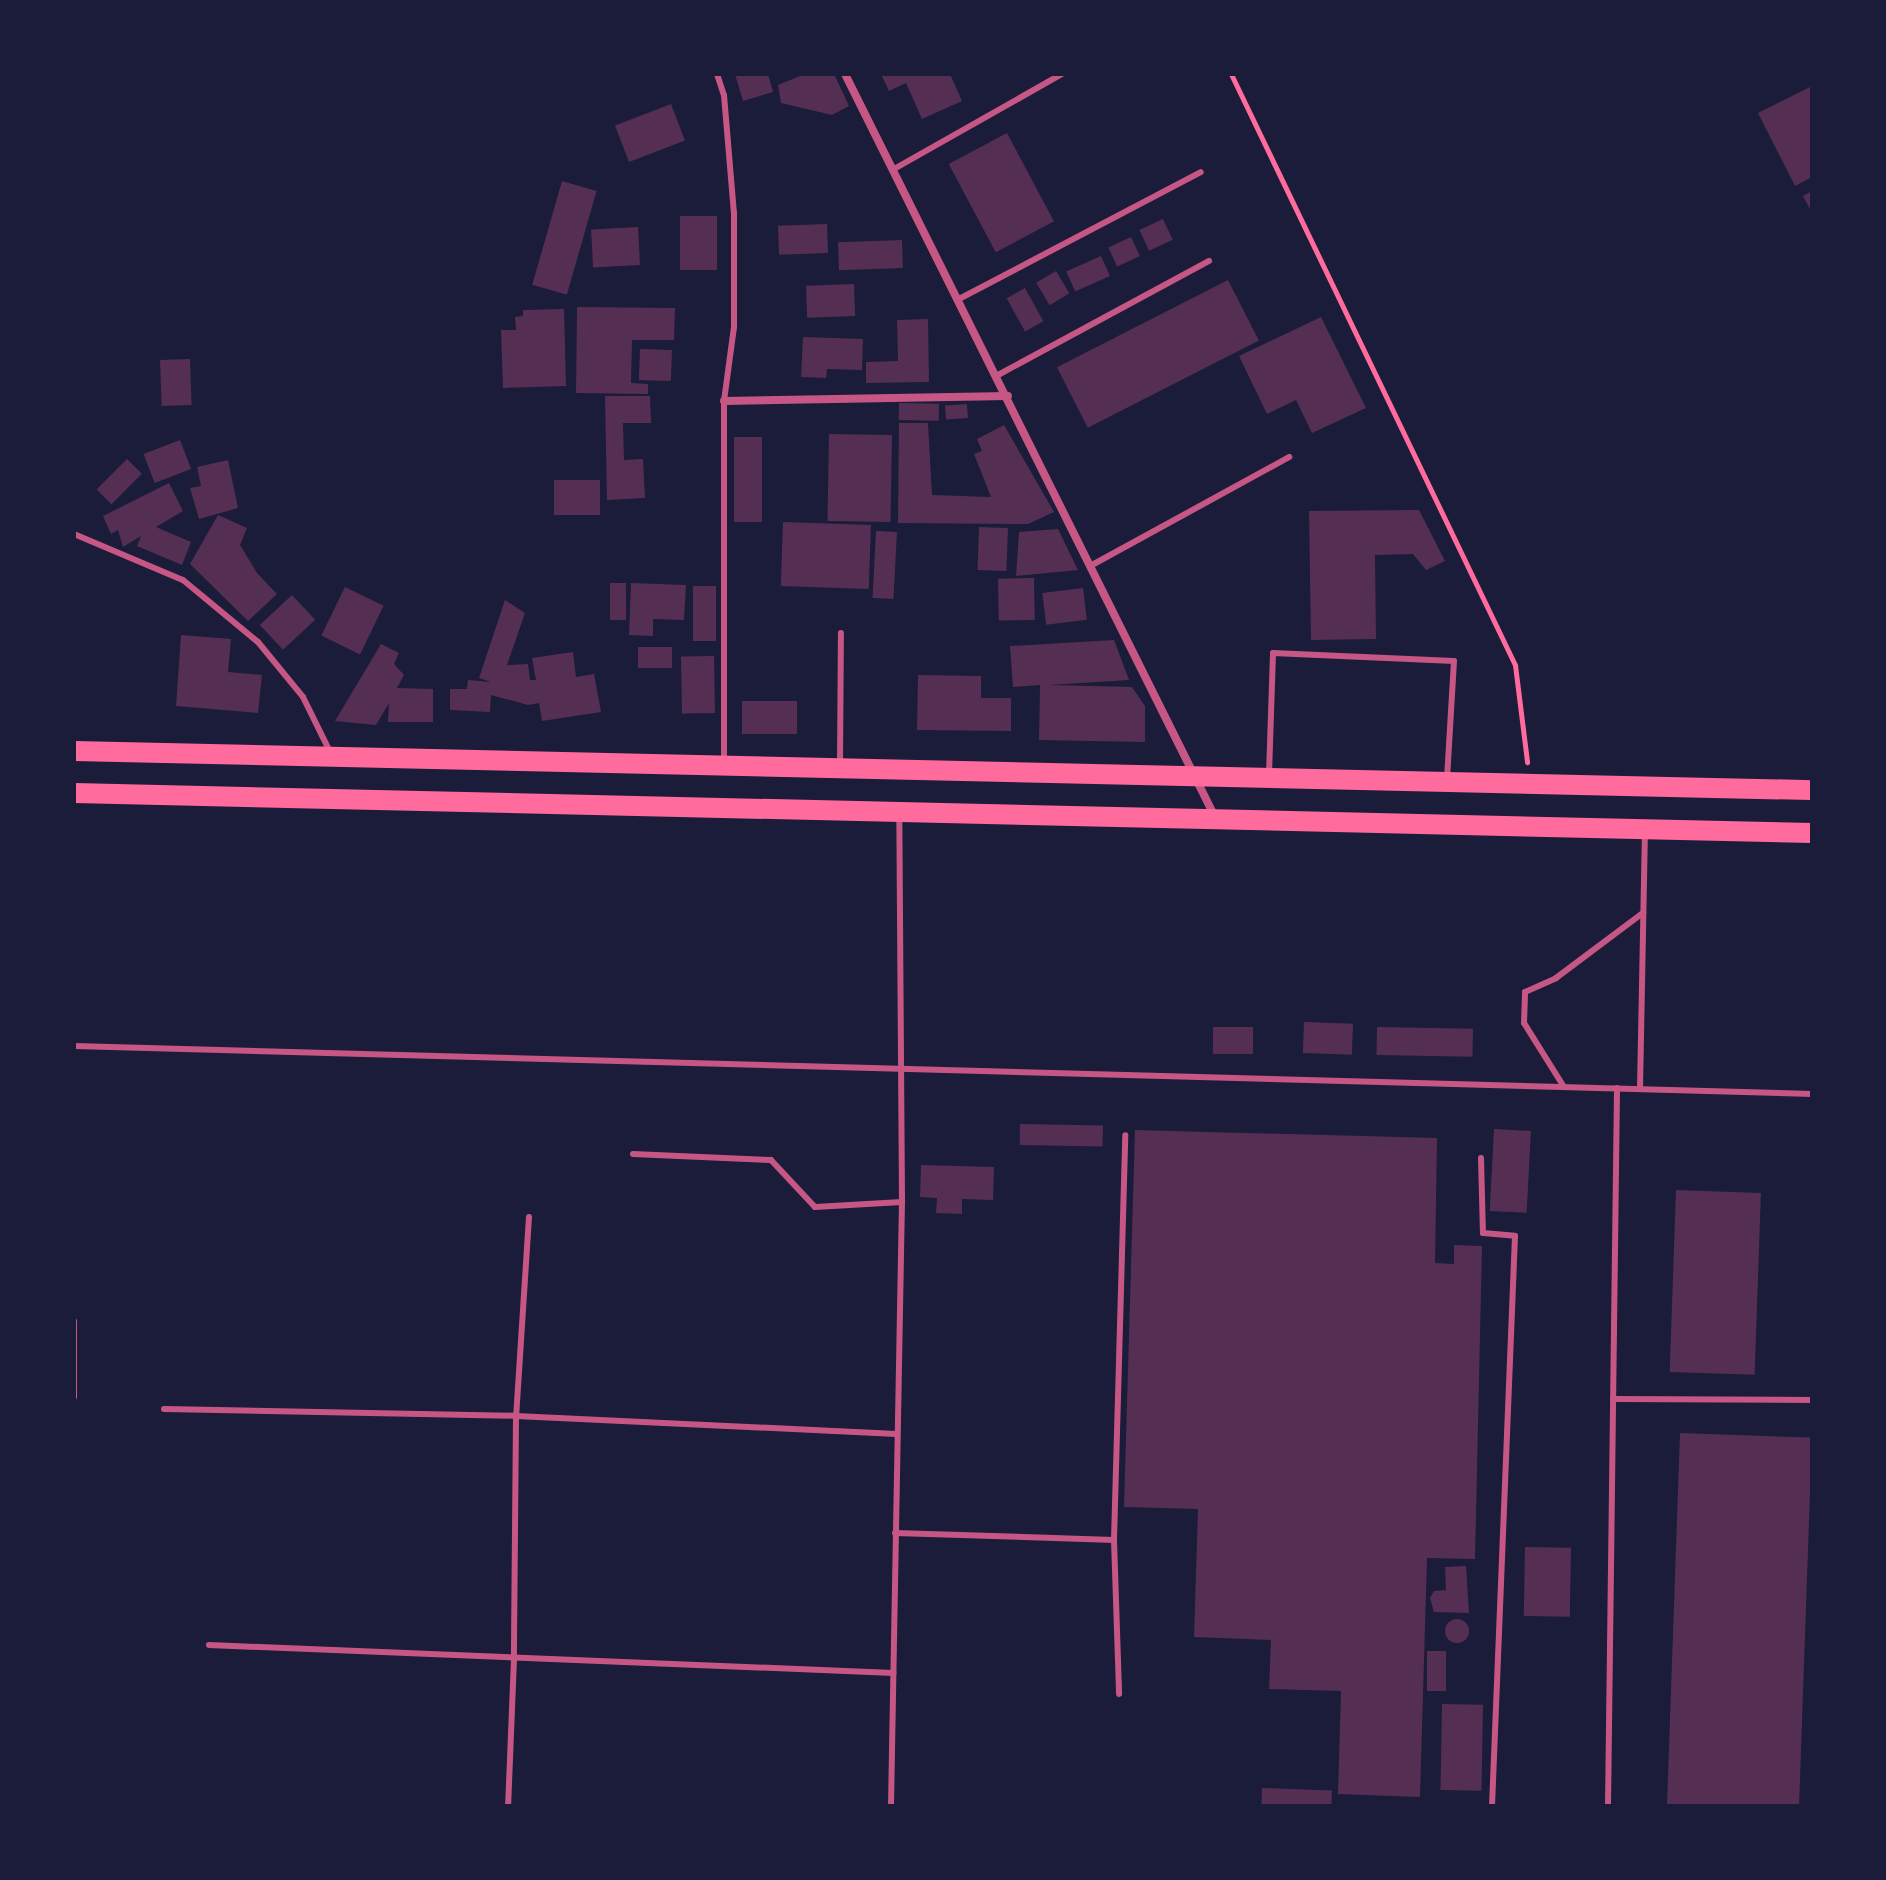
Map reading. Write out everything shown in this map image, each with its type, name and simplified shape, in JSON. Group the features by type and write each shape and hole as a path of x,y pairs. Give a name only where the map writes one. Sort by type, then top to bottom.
{"main road":[{"path":"74,751 1812,790"},
{"path":"74,793 1812,833"}],"street":[{"path":"845,74 998,375 1217,821"},
{"path":"724,401 1008,396"}],"lane":[{"path":"717,74 724,95 734,213 734,327 724,401 724,767"},
{"path":"894,169 1062,74"},
{"path":"959,299 1201,172"},
{"path":"998,375 1209,261"},
{"path":"1092,565 1289,457"},
{"path":"74,534 183,580 258,642 303,697 333,757"},
{"path":"840,769 841,633"},
{"path":"1269,777 1273,653 1454,661 1447,781"},
{"path":"891,1806 902,1202 899,814"},
{"path":"1640,1089 1645,830"},
{"path":"1564,1087 1524,1023 1525,992 1556,978 1643,913"},
{"path":"74,1046 1812,1094"},
{"path":"1608,1806 1617,1088"},
{"path":"1119,1694 1114,1540 1125,1135"},
{"path":"633,1154 771,1160 815,1207 902,1202"},
{"path":"1481,1158 1483,1233 1515,1236 1492,1806"},
{"path":"508,1806 514,1659 516,1416 529,1217"},
{"path":"74,1321 74,1397"},
{"path":"1613,1399 1812,1400"},
{"path":"164,1409 516,1416 897,1434"},
{"path":"895,1533 1114,1540"},
{"path":"209,1645 893,1673"}],"path":[{"path":"1231,74 1515,665 1530,783"}],"building":[{"path":"735,74 768,74 773,92 743,101"},
{"path":"805,74 834,74 849,106 832,115 781,103 778,85"},
{"path":"881,74 950,74 962,101 922,119 906,83 889,91"},
{"path":"1812,86 1812,177 1795,186 1758,113"},
{"path":"671,104 685,140 629,162 615,126"},
{"path":"1007,133 1054,221 996,252 949,164"},
{"path":"562,181 597,191 567,295 532,285"},
{"path":"1812,191 1812,213 1803,196"},
{"path":"680,216 717,216 717,270 680,270"},
{"path":"1163,219 1173,240 1149,251 1139,230"},
{"path":"827,224 828,253 779,255 778,226"},
{"path":"638,227 640,265 593,267 591,229"},
{"path":"1131,237 1140,256 1117,267 1108,248"},
{"path":"902,240 903,268 839,270 838,242"},
{"path":"1101,256 1110,276 1075,292 1066,271"},
{"path":"1056,271 1069,293 1050,305 1036,283"},
{"path":"1228,280 1259,341 1088,428 1057,367"},
{"path":"854,284 855,316 807,318 806,286"},
{"path":"1025,288 1043,321 1025,331 1007,298"},
{"path":"577,307 675,308 674,340 632,340 631,383 648,384 648,394 576,393"},
{"path":"564,309 566,386 503,388 501,330 516,330 515,317 523,316 523,310"},
{"path":"1321,317 1366,408 1312,433 1296,400 1267,414 1239,356"},
{"path":"928,319 929,382 866,383 866,362 898,361 897,320"},
{"path":"803,337 863,339 862,370 827,369 826,378 801,377"},
{"path":"640,349 672,350 671,381 639,380"},
{"path":"190,359 192,405 162,406 160,360"},
{"path":"605,396 650,396 651,423 623,423 624,460 643,459 645,498 607,500"},
{"path":"899,403 939,404 939,421 899,420"},
{"path":"967,404 968,418 946,420 945,406"},
{"path":"899,423 928,423 932,495 991,497 974,454 982,451 977,439 1004,425 1054,512 1028,524 898,523"},
{"path":"829,434 892,435 890,522 827,521"},
{"path":"734,437 762,437 762,522 734,522"},
{"path":"180,440 191,469 155,483 144,454"},
{"path":"127,459 142,474 111,504 97,489"},
{"path":"228,460 238,508 199,519 190,488 201,486 197,467"},
{"path":"554,480 600,480 600,515 554,515"},
{"path":"169,483 183,511 156,527 191,542 182,565 137,546 141,536 123,547 118,530 111,534 103,516"},
{"path":"1419,510 1445,561 1426,570 1413,554 1375,555 1376,639 1311,640 1309,511"},
{"path":"218,515 247,528 240,545 257,573 277,594 248,621 190,564"},
{"path":"783,522 871,525 869,589 781,586"},
{"path":"979,527 1008,528 1006,571 977,570"},
{"path":"1058,529 1078,570 1016,576 1019,532"},
{"path":"876,531 897,532 893,599 872,598"},
{"path":"1034,578 1035,620 999,621 998,579"},
{"path":"610,583 626,583 626,620 610,620"},
{"path":"631,583 686,585 684,620 653,619 653,636 629,635"},
{"path":"693,586 716,586 716,641 693,641"},
{"path":"345,587 384,606 360,654 321,636"},
{"path":"1083,588 1087,620 1046,625 1042,593"},
{"path":"292,595 315,620 283,650 260,625"},
{"path":"505,600 525,613 507,665 528,664 530,680 536,680 532,658 573,652 576,677 594,674 601,712 542,721 539,703 528,705 491,695 490,712 450,710 450,689 467,689 468,680 491,682 479,678"},
{"path":"181,635 231,639 228,672 262,675 258,713 176,706"},
{"path":"1114,640 1129,680 1049,685 1132,687 1145,706 1145,742 1039,740 1040,685 1013,687 1010,646"},
{"path":"381,644 399,653 394,664 404,675 397,688 433,689 433,722 388,722 389,703 376,725 335,721"},
{"path":"638,647 672,647 672,668 638,668"},
{"path":"714,656 715,713 682,714 681,657"},
{"path":"918,675 981,676 981,698 1011,698 1011,731 917,730"},
{"path":"742,701 797,701 797,734 742,734"},
{"path":"1304,1022 1353,1024 1352,1055 1303,1053"},
{"path":"1213,1027 1253,1027 1253,1054 1213,1054"},
{"path":"1377,1027 1473,1029 1472,1057 1377,1055"},
{"path":"1020,1124 1103,1125 1103,1146 1020,1145"},
{"path":"1494,1129 1531,1131 1527,1213 1490,1211"},
{"path":"1135,1130 1437,1138 1435,1263 1454,1264 1454,1245 1482,1246 1475,1559 1427,1558 1420,1797 1338,1794 1341,1691 1269,1689 1271,1640 1194,1637 1198,1509 1124,1507"},
{"path":"921,1165 994,1167 993,1200 962,1199 962,1214 936,1213 937,1198 920,1197"},
{"path":"1676,1190 1761,1193 1755,1375 1670,1372"},
{"path":"1680,1433 1812,1438 1799,1806 1667,1806"},
{"path":"1525,1547 1571,1548 1570,1617 1524,1616"},
{"path":"1466,1566 1469,1613 1434,1612 1430,1598 1434,1591 1446,1590 1445,1567"},
{"path":"1457,1619 1465,1623 1469,1631 1465,1639 1457,1643 1449,1639 1445,1631 1449,1623"},
{"path":"1427,1651 1446,1651 1446,1691 1427,1691"},
{"path":"1442,1704 1483,1705 1481,1791 1440,1790"},
{"path":"1262,1788 1332,1790 1331,1806 1261,1806"}]}
